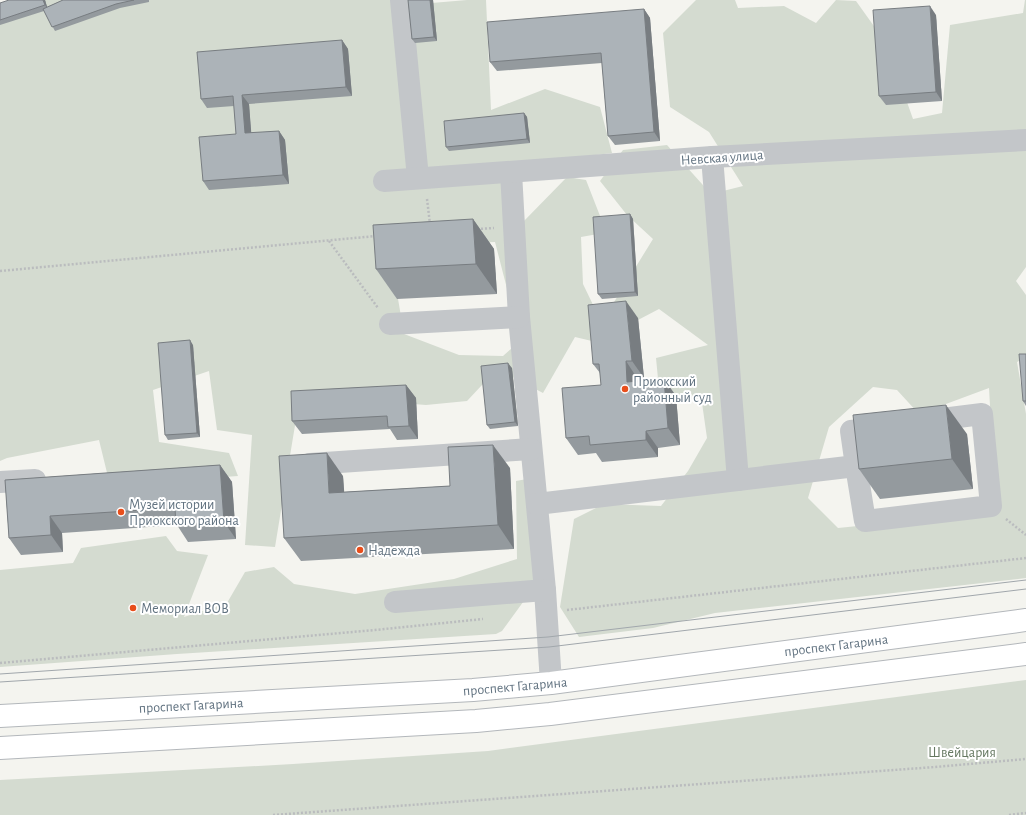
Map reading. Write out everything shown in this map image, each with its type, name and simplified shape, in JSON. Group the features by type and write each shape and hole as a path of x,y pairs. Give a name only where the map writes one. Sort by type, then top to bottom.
{"main road":[{"name":"проспект Гагарина","path":"0,716 473,690 551,683 1026,620"},
{"path":"0,748 476,721 550,714 1026,654"}],"street":[{"path":"401,0 418,178"},
{"name":"Невская улица","path":"384,181 712,157 1026,140"},
{"path":"712,157 738,480"},
{"path":"511,172 520,317 545,590 551,683"},
{"path":"390,324 520,317"},
{"path":"982,414 991,506 865,521 856,466 851,431 982,414"},
{"path":"310,464 531,449"},
{"path":"537,504 856,466"},
{"path":"0,482 56,479"},
{"path":"395,602 545,590"}],"path":[{"path":"418,178 427,197 430,224"},
{"path":"476,229 514,227"},
{"path":"0,271 383,236"},
{"path":"328,241 390,324"},
{"path":"273,815 927,768 1026,759"},
{"path":"1009,815 1026,812"}],"green space":[{"path":"33,0 392,0 396,6 467,0 486,0 491,110 545,89 600,107 612,153 516,165 512,308 495,242 389,246 404,334 459,355 503,356 528,334 523,222 567,177 586,180 602,221 598,234 581,237 583,284 596,311 611,307 653,239 627,215 600,181 623,150 667,145 711,194 743,186 709,132 670,107 663,33 696,0 735,0 738,8 784,6 816,23 836,0 856,1 886,43 913,119 942,113 950,25 1023,13 1026,0 1026,267 1016,281 1026,295 1026,357 1017,362 1026,414 1026,578 715,613 653,628 579,637 560,607 574,519 604,504 661,506 688,471 707,438 702,403 659,389 656,358 708,345 659,309 596,342 575,337 543,393 497,369 467,401 426,405 300,395 275,547 245,545 252,435 217,430 209,371 153,390 159,442 229,453 238,476 110,485 99,440 7,458 0,461 0,12","holes":["873,387 897,390 919,414 989,388 996,512 838,528 808,498 829,427"]},
{"path":"527,479 534,587 502,631 496,634 177,654 0,667 0,570 73,563 81,548 166,536 177,551 208,555 184,617 227,603 245,572 274,567 294,584 355,594 454,579 517,559 516,481"},
{"name":"Швейцария","path":"1026,680 1026,815 0,815 0,780 293,764 488,751"}],"building":[{"path":"9,0 43,0 45,5 0,20 0,3"},
{"path":"63,0 134,0 116,4 52,27 43,9"},
{"path":"408,0 430,0 434,37 412,39"},
{"path":"930,6 936,92 879,96 873,10"},
{"path":"644,9 654,132 608,136 601,53 490,62 487,22"},
{"path":"342,40 346,87 242,95 245,133 279,131 283,175 203,181 199,137 236,134 233,96 201,99 197,52"},
{"path":"524,113 527,139 446,147 444,121"},
{"path":"630,214 635,292 598,294 593,217"},
{"path":"473,219 476,264 376,269 373,225"},
{"name":"Приокский районный суд","path":"626,301 632,361 626,361 627,382 664,379 668,428 646,431 646,440 590,445 589,436 566,438 562,388 601,385 599,364 593,364 588,305"},
{"path":"190,340 197,433 165,435 158,343"},
{"path":"1019,354 1026,354 1026,401 1023,401"},
{"path":"508,363 515,422 487,425 481,366"},
{"path":"406,385 409,426 388,427 387,416 292,421 291,391"},
{"path":"946,405 952,459 859,469 853,415"},
{"path":"493,445 498,525 284,538 279,456 327,453 329,493 450,486 448,447"},
{"path":"220,465 224,522 176,525 175,508 50,516 51,535 9,538 5,480"}],"tram line":[{"path":"0,674 548,637 1026,580"},
{"path":"0,682 549,647 1026,589"}],"place":[{"name":"Приокский районный суд","path":"625,389"},
{"name":"Музей истории Приокского района","path":"121,512"},
{"name":"Надежда","path":"360,550"},
{"name":"Мемориал ВОВ","path":"133,608"}]}
